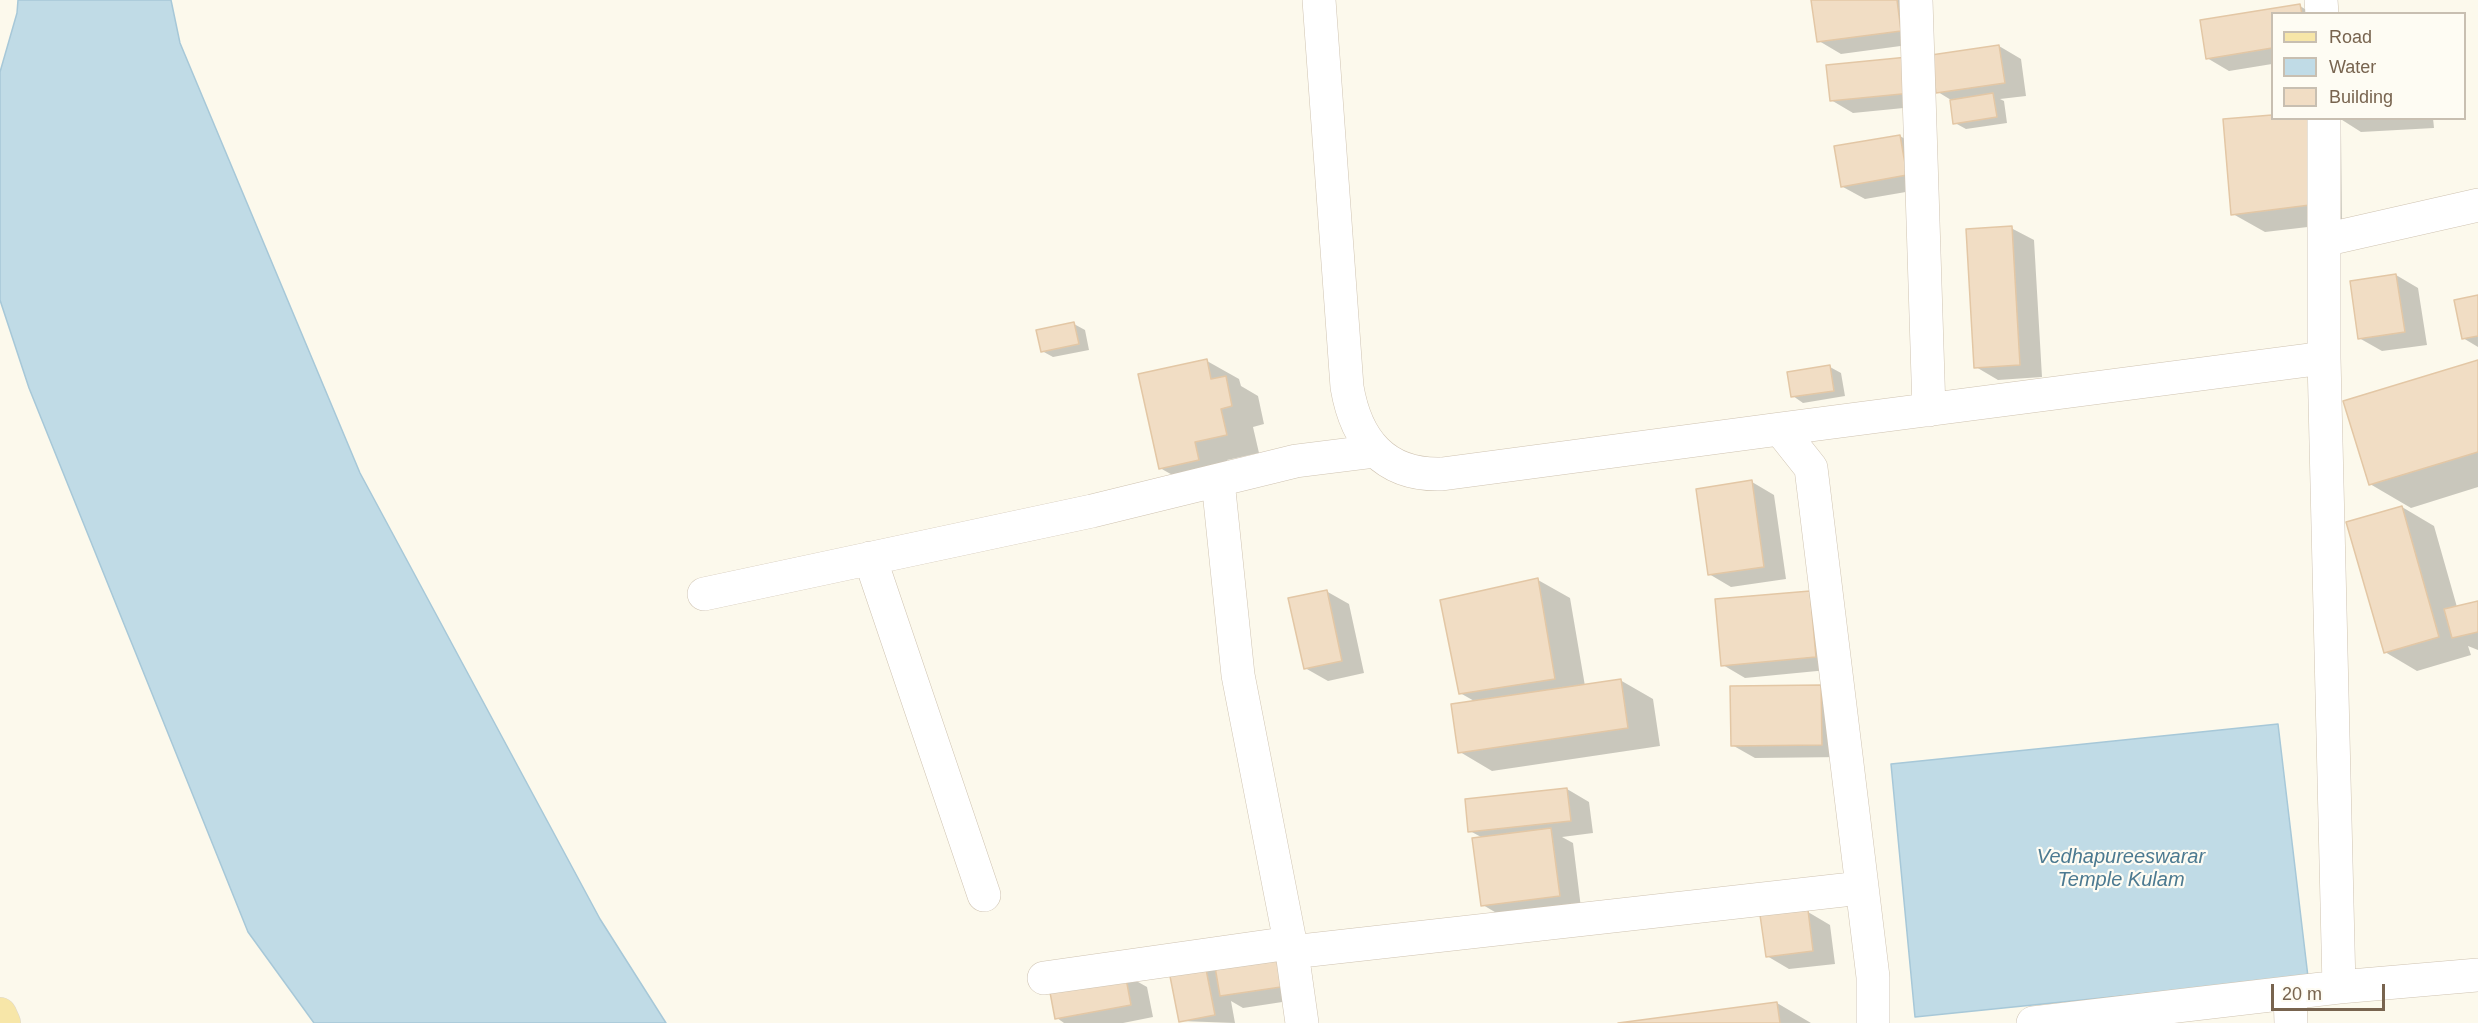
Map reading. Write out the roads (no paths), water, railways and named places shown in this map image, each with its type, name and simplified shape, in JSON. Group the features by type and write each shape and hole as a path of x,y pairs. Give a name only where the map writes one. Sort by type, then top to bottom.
{"main road":[{"path":"0,1014 4,1023"}],"street":[{"path":"1319,0 1347,387 1357,424 1376,451 1408,471 1442,474 2324,358"},
{"path":"1916,0 1929,410"},
{"path":"2324,120 2324,358 2339,987"},
{"path":"2324,240 2478,205"},
{"path":"1780,429 1811,468 1873,977 1873,1023"},
{"path":"704,594 1218,482 1296,461 1376,451"},
{"path":"1218,482 1238,675 1291,948 1302,1023"},
{"path":"870,558 984,895"},
{"path":"1044,978 1291,948 1862,888"},
{"path":"2033,1023 2290,1008 2339,987 2478,975"}],"water":[{"path":"18,0 171,0 180,43 360,473 600,919 666,1023 314,1023 248,932 29,388 0,300 0,72 17,13"},
{"name":"Vedhapureeswarar Temple Kulam","path":"2278,724 2308,977 1915,1017 1891,764"}]}
